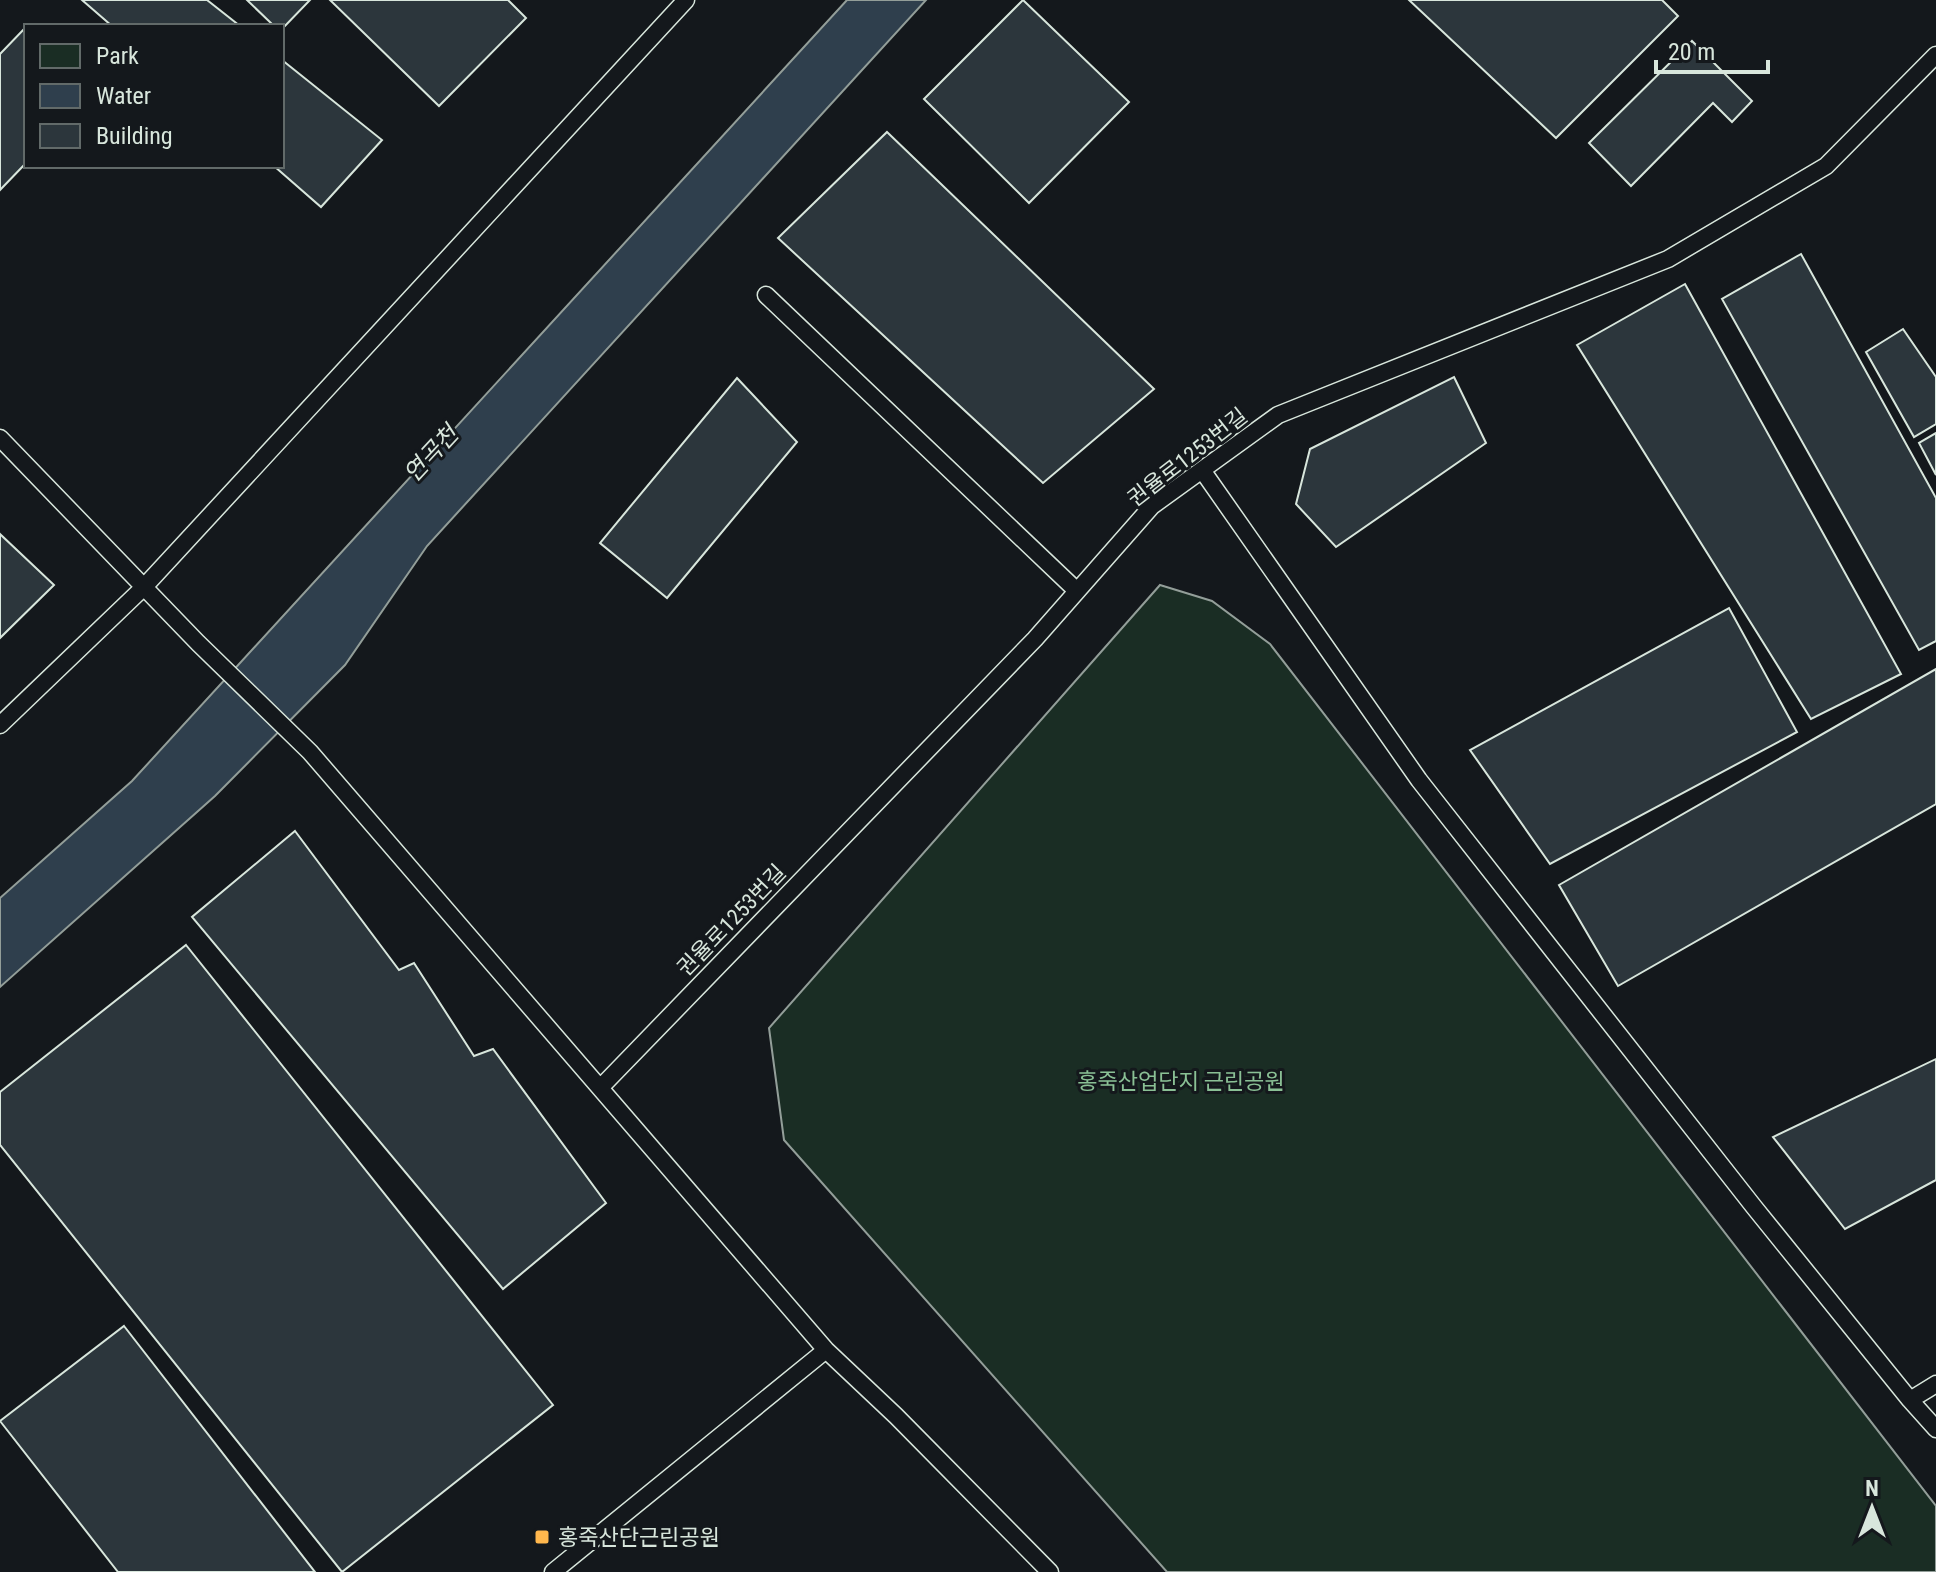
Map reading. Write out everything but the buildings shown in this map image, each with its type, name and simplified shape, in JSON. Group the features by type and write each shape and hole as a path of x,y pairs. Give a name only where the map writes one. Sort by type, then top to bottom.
{"lane":[{"path":"0,725 144,587 686,0"},
{"name":"권율로1253번길","path":"601,1087 1035,639 1152,506 1278,415 1668,259 1826,166 1936,55"},
{"path":"766,295 1077,591"},
{"path":"0,438 198,643 310,752 826,1350 1050,1572"},
{"path":"1202,470 1419,780 1735,1182 1936,1429"},
{"path":"553,1572 826,1350"},
{"path":"1910,1400 1936,1384"}],"green space":[{"name":"홍죽산업단지 근린공원","path":"1160,585 1212,601 1270,644 1936,1506 1936,1572 1167,1572 784,1140 769,1028"}],"water":[{"path":"847,0 926,0 427,546 345,665 215,796 0,987 0,898 132,781"}],"place":[{"name":"홍죽산단근린공원","path":"542,1537"}],"water label":[{"name":"연곡천","path":"431,454"}]}
